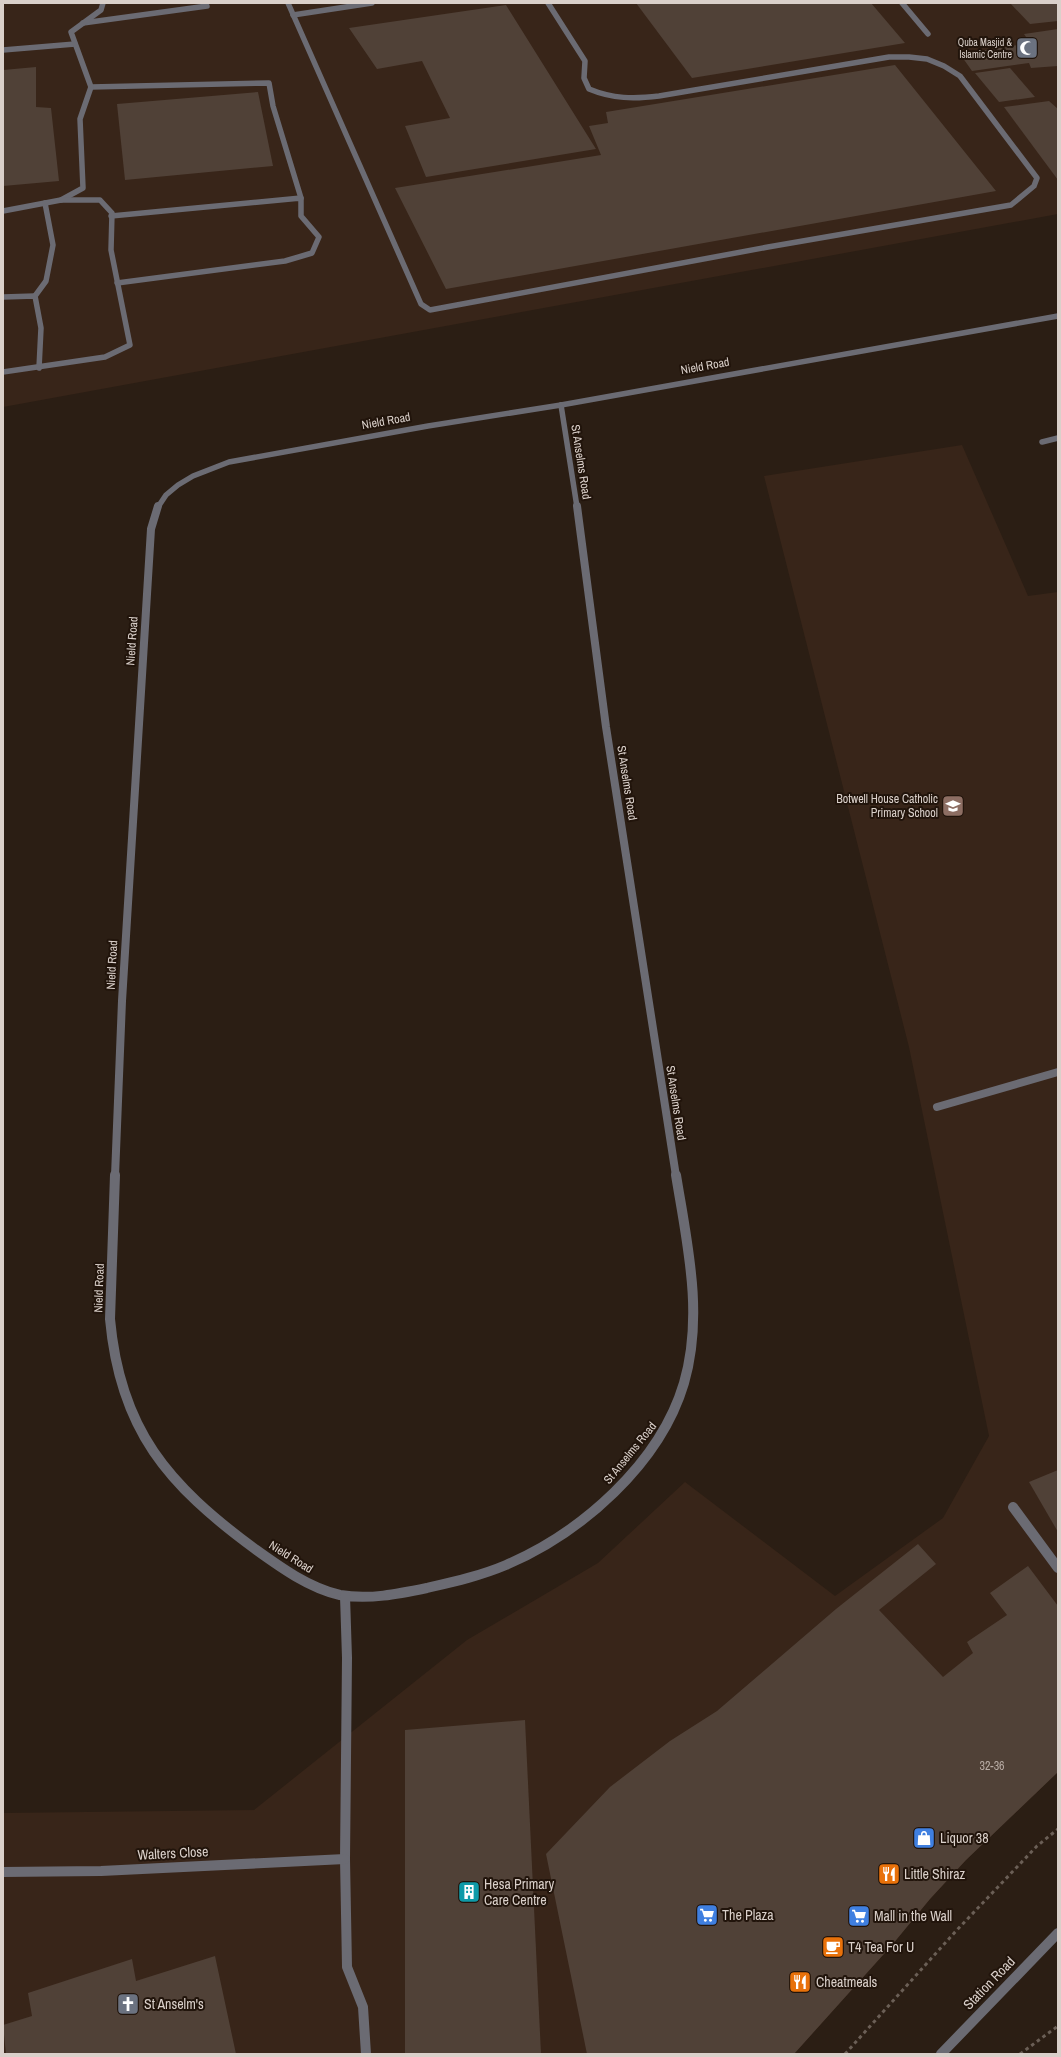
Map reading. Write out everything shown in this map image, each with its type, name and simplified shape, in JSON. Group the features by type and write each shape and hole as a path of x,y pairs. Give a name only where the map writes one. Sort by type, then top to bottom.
{"street":[{"path":"61,200 83,188 80,120 91,87 71,32 101,10 103,3"},
{"path":"288,3 421,304 430,310 768,247 1011,205 1034,186 1037,178 960,76 946,66 932,60 907,56 889,57 629,100 605,96 589,89 584,78 585,61 548,3"},
{"path":"293,15 372,3"},
{"path":"902,3 928,34"},
{"path":"82,23 207,6"},
{"path":"3,50 75,44"},
{"path":"91,87 269,83 273,106 301,198 301,216 319,237 312,253 285,261 117,283"},
{"path":"112,216 301,198"},
{"path":"3,211 61,200 100,200 112,213 111,250 130,345 106,357 39,368 3,372"},
{"path":"39,368 41,328 35,296 46,281 53,245 45,203"},
{"path":"3,297 35,296"},
{"name":"Nield Road","path":"345,1596 304,1581 235,1535 202,1508 177,1482 144,1440 122,1392 116,1368 110,1319 122,1001 151,528 158,506 178,485 199,473 228,462 428,426 561,405 1058,316"},
{"name":"St Anselms Road","path":"345,1596 374,1597 399,1594 467,1578 502,1567 581,1521 607,1500 629,1478 668,1425 681,1394 691,1345 694,1316 692,1278 606,727 587,574 561,405"},
{"path":"1042,442 1058,438"},
{"path":"937,1107 1058,1072"},
{"path":"1013,1507 1058,1568"},
{"path":"345,1596 347,1658 345,1859 347,1967 363,2006 366,2054"},
{"name":"Walters Close","path":"3,1872 101,1871 345,1859"},
{"name":"Station Road","path":"940,2054 1058,1934"}],"path":[{"path":"845,2054 956,1930 1037,1846 1058,1829"},
{"path":"1020,2054 1058,2026"}],"shaded area":[{"path":"3,3 1058,3 1058,214 3,407"},
{"path":"962,445 1028,596 1058,592 1058,1772 966,1860 794,2054 3,2054 3,1813 254,1810 467,1640 598,1563 685,1482 835,1596 943,1518 989,1436 909,1047 764,476"}],"building":[{"path":"636,3 871,3 905,43 692,78"},
{"path":"1010,3 1058,3 1058,21 1030,24"},
{"path":"506,5 596,149 426,177 405,126 450,118 422,61 377,69 349,28"},
{"name":"Quba Masjid & Islamic Centre","path":"1058,29 1058,66 1031,68 1029,63 972,71 960,54 1030,43 1024,34"},
{"path":"895,65 996,191 446,289 395,188 601,155 589,126 608,123 606,112"},
{"path":"36,67 36,107 51,108 59,181 3,186 3,70"},
{"path":"1010,68 1035,97 999,102 975,73"},
{"path":"258,92 273,166 125,180 117,104"},
{"path":"1049,101 1058,109 1058,180 1004,107"},
{"path":"1058,1470 1058,1532 1029,1482"},
{"path":"918,1544 936,1564 879,1610 943,1677 973,1653 967,1642 1007,1615 990,1593 1028,1566 1058,1606 1058,1772 966,1860 794,2054 587,2054 546,1854 610,1787 670,1741 717,1711 836,1609"},
{"name":"Hesa Primary Care Centre","path":"525,1720 541,2054 405,2054 405,1730"},
{"name":"St Anselm's","path":"215,1956 236,2054 6,2054 3,2025 32,2016 28,1993 132,1959 136,1981"}],"place":[{"name":"Quba Masjid & Islamic Centre","path":"1027,48"},
{"name":"Botwell House Catholic Primary School","path":"953,806"},
{"name":"Liquor 38","path":"924,1838"},
{"name":"Little Shiraz","path":"889,1874"},
{"name":"Hesa Primary Care Centre","path":"469,1892"},
{"name":"The Plaza","path":"707,1915"},
{"name":"Mall in the Wall","path":"859,1916"},
{"name":"T4 Tea For U","path":"833,1947"},
{"name":"Cheatmeals","path":"800,1982"},
{"name":"St Anselm's","path":"128,2004"}]}
